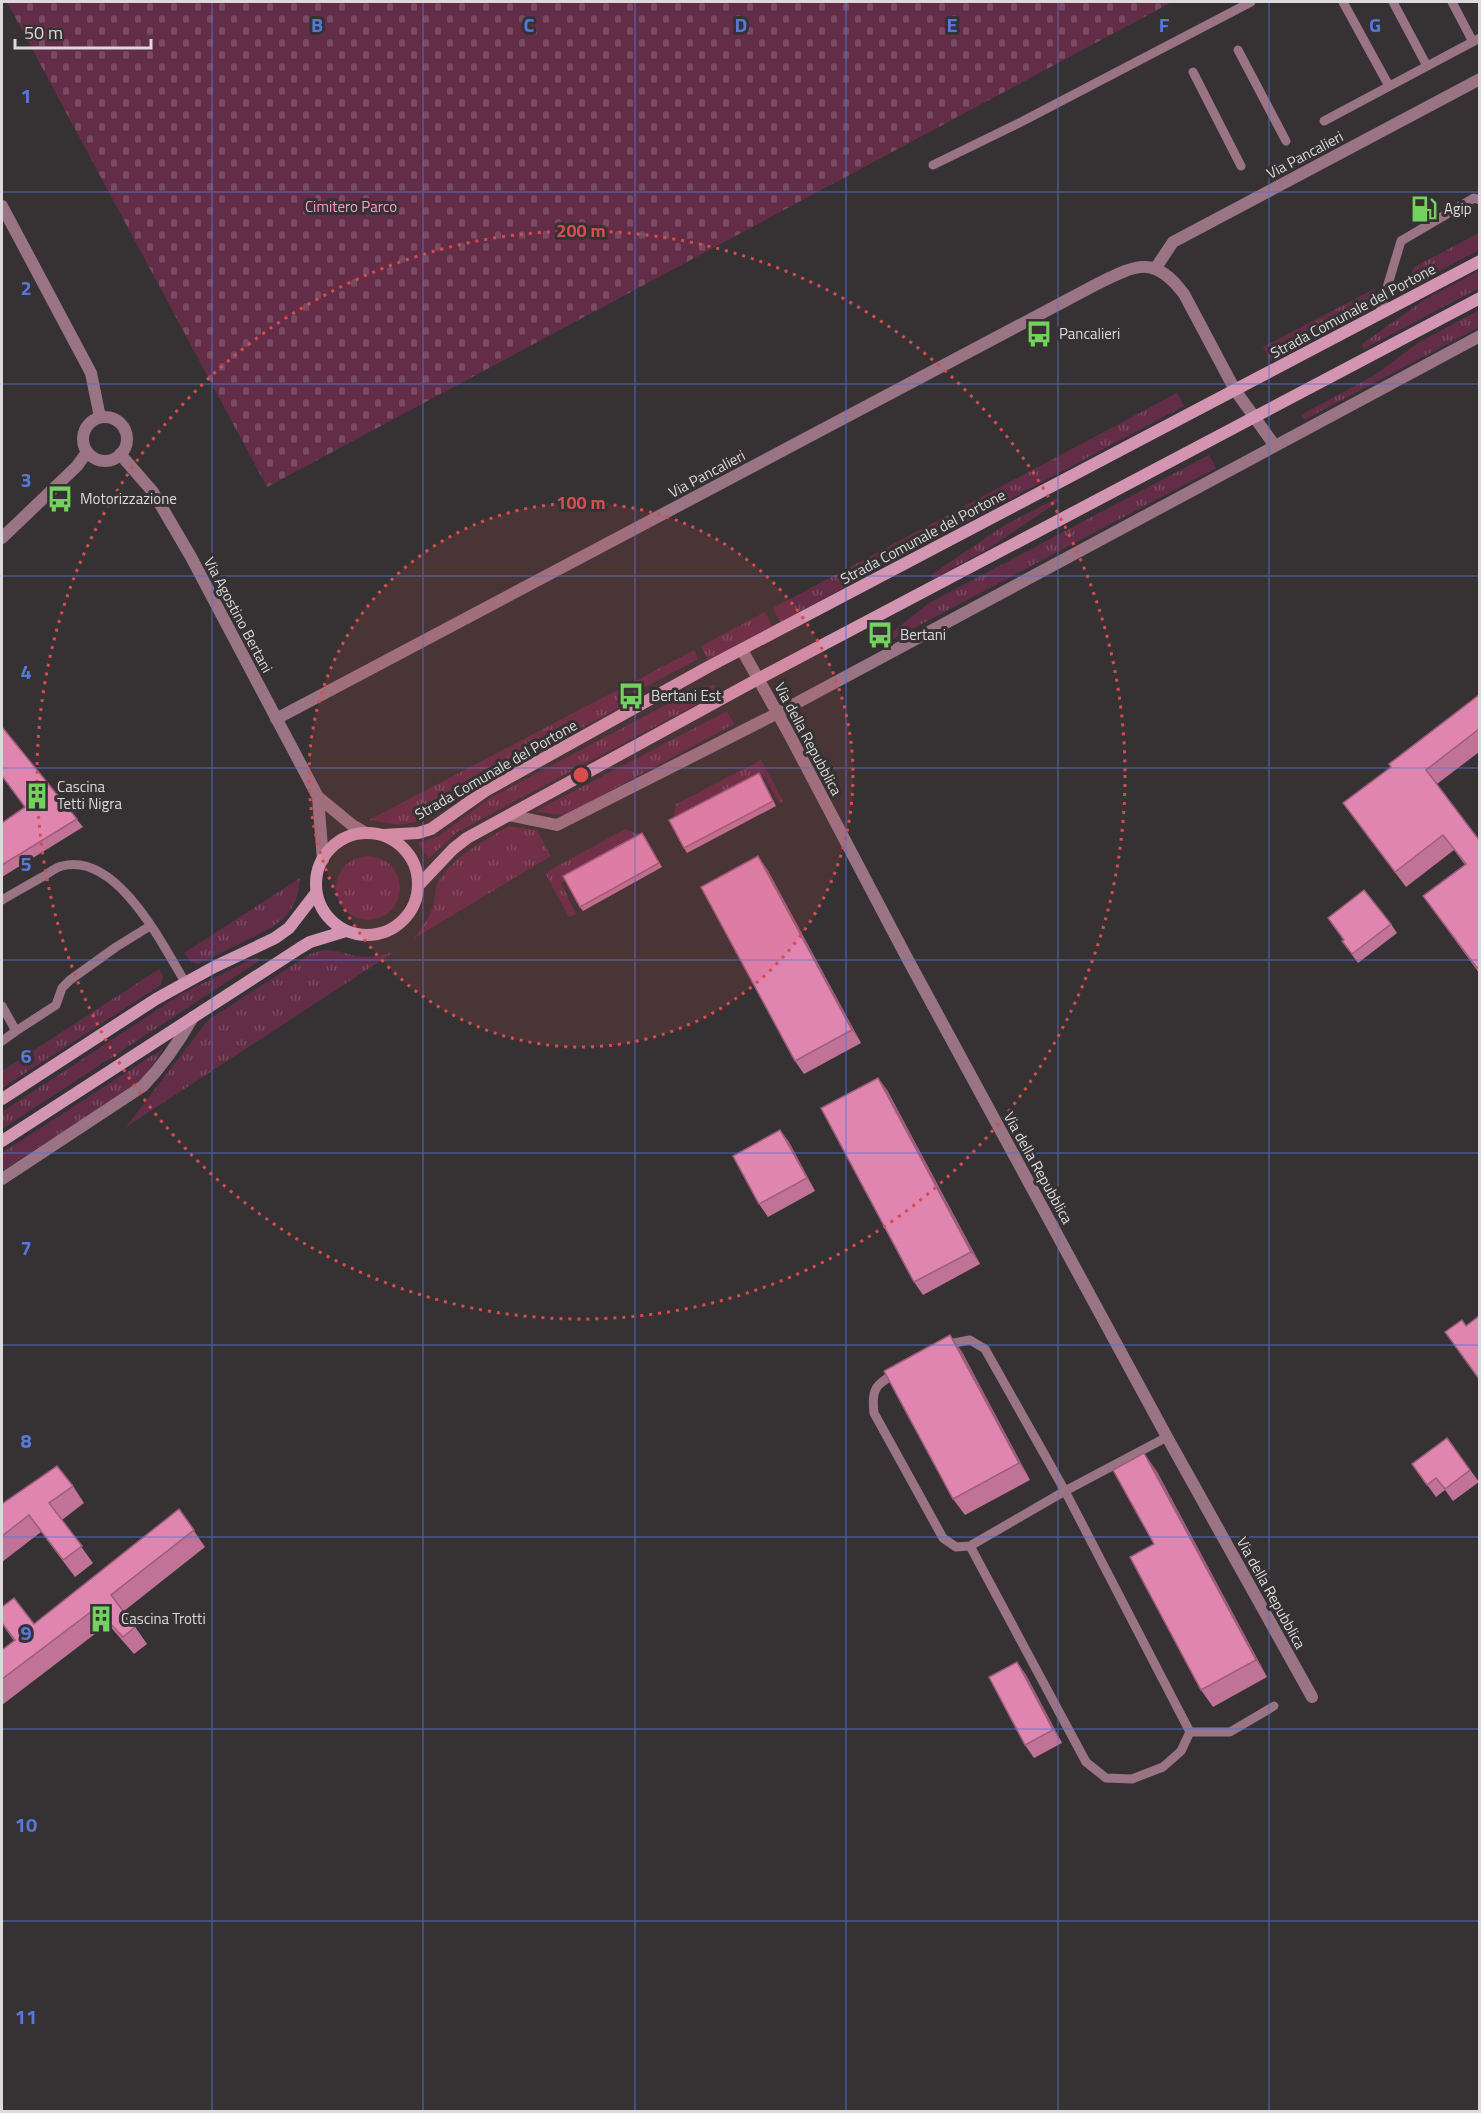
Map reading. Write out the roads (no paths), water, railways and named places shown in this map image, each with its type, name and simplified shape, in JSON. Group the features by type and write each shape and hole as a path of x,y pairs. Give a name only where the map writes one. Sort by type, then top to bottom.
{"street":[{"name":"Via Pancalieri","path":"276,719 1096,284 1138,266 1155,269 1173,242 1479,79"},
{"path":"2,206 91,373 100,417"},
{"name":"Strada Comunale del Portone","path":"383,835 418,833 431,828 485,791 742,650 1479,261"},
{"path":"1155,269 1168,276 1184,294 1235,390 1275,446"},
{"path":"418,886 453,849 467,838 758,679 1479,298"},
{"path":"509,815 557,825 778,713 1479,336"},
{"path":"100,417 111,418 123,426 126,433 127,442 120,454 110,460 102,461 93,458 83,445 86,427 100,417"},
{"path":"2,538 76,466 87,452"},
{"name":"Via Agostino Bertani","path":"120,454 153,492 191,557 318,797 364,832"},
{"name":"Via della Repubblica","path":"742,650 1167,1437 1312,1697"},
{"name":"Via Agostino Bertani","path":"318,797 322,860"},
{"path":"364,832 383,835 405,849 416,867 418,886 416,897 406,916 387,931 369,935 346,931 338,927 325,914 316,893 315,879 322,860 332,846 344,839 364,832"},
{"path":"2,1099 185,982 275,938 289,928 316,893"},
{"path":"2,1140 300,948 310,942 346,931"},
{"path":"2,1179 143,1086 168,1056 193,1017"}],"lane":[{"path":"933,165 1251,2"},
{"path":"1342,2 1389,86"},
{"path":"1393,2 1427,66"},
{"path":"1324,121 1476,40 1452,2"},
{"path":"1238,50 1286,141"},
{"path":"1193,72 1241,166"},
{"path":"1379,314 1401,240 1474,198 1479,200"},
{"path":"2,900 62,866 81,865 101,872 122,887 185,982"},
{"path":"2,1041 56,1005 62,988 70,980 116,946 150,926"},
{"path":"2,1006 16,1031"},
{"path":"933,1354 954,1343 970,1340 985,1349 1065,1491 1190,1732"},
{"path":"902,1371 880,1382 872,1396 874,1413 943,1538 956,1546 970,1546 1065,1491 1167,1437"},
{"path":"970,1546 1086,1762 1106,1778 1132,1779 1163,1767 1181,1750 1190,1732"},
{"path":"1190,1732 1230,1732 1274,1706"}],"place":[{"name":"Agip","path":"1424,209"},
{"name":"Pancalieri","path":"1039,334"},
{"name":"Motorizzazione","path":"60,499"},
{"name":"Bertani","path":"880,635"},
{"name":"Bertani Est","path":"631,696"},
{"name":"Cascina Tetti Nigra","path":"37,796"},
{"name":"Cascina Trotti","path":"101,1619"}],"park label":[{"name":"Cimitero Parco","path":"351,207"}]}
